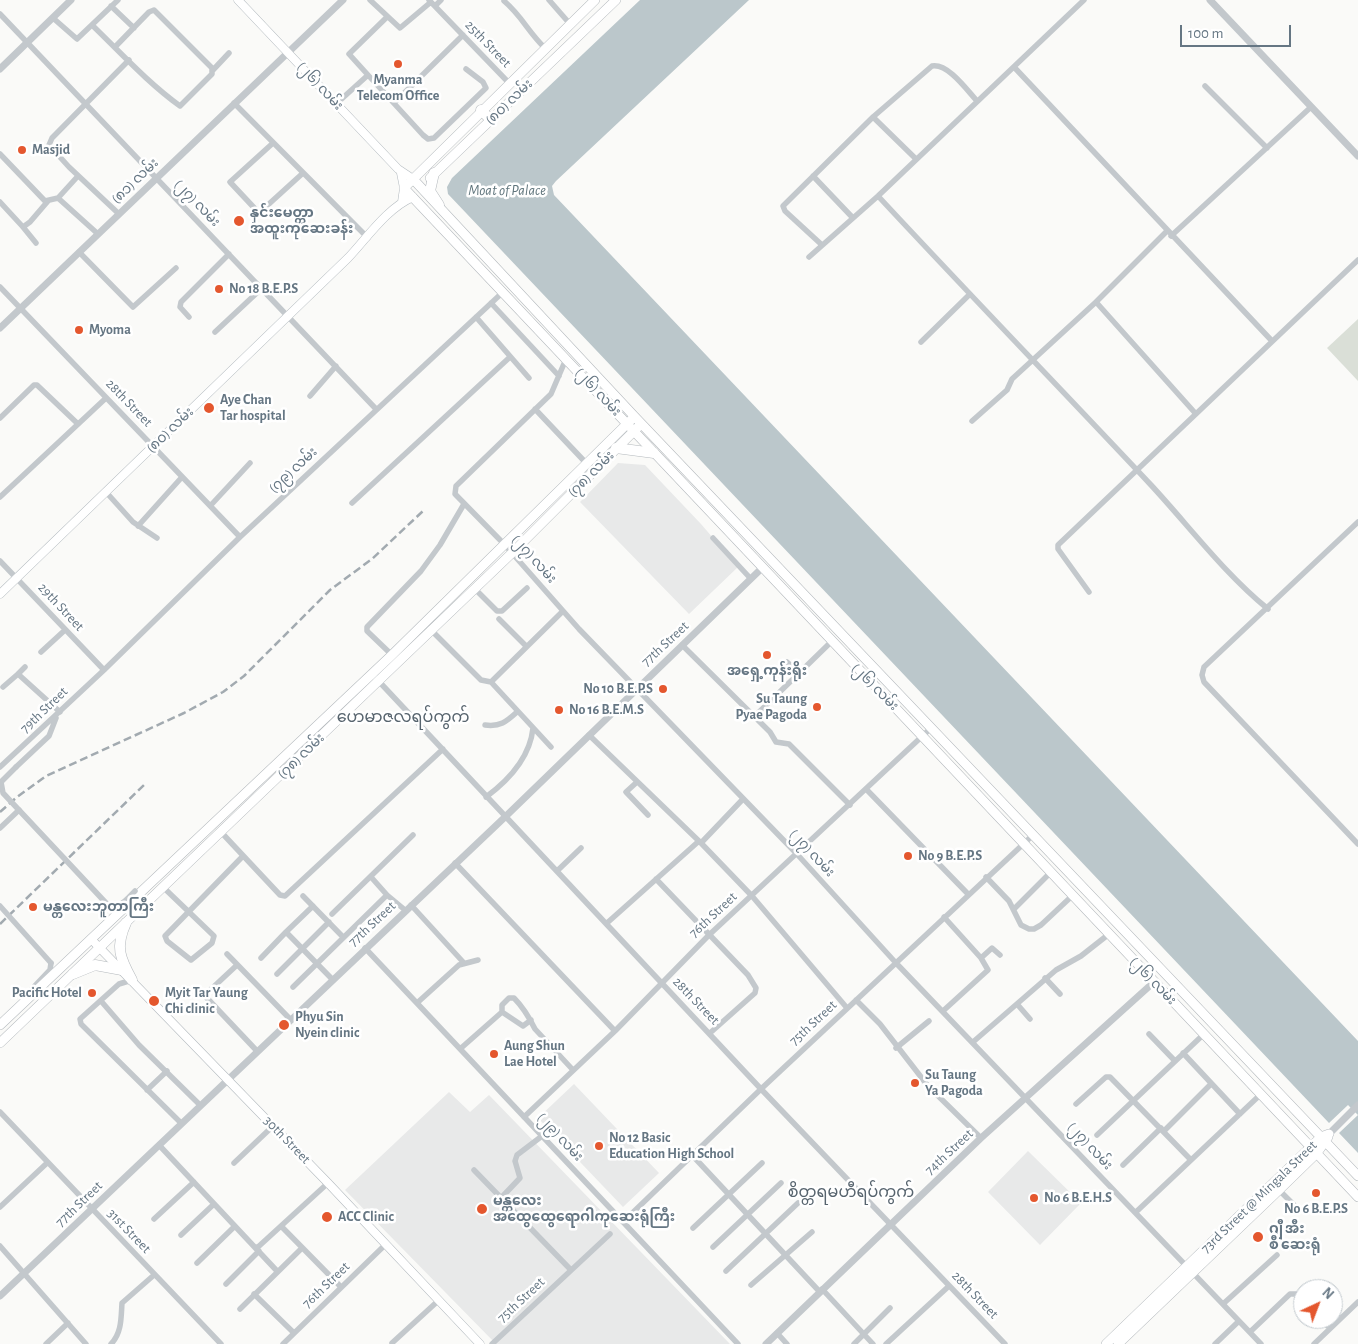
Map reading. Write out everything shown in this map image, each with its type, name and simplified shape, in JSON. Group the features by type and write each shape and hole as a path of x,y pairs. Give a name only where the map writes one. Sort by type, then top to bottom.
{"highway":[{"path":"481,110 491,120"},
{"path":"434,173 430,191 439,205"},
{"path":"616,448 654,453"},
{"path":"126,923 119,945 123,962 132,980"},
{"path":"73,974 95,965 122,970"}],"main road":[{"name":"(၂၆) လမ်း","path":"238,0 401,172 413,179 439,205 634,416 1033,835 1328,1135 1358,1176"},
{"name":"(၈၀) လမ်း","path":"404,188 481,110 595,0"},
{"name":"(၈၀) လမ်း","path":"0,594 154,447 368,238 402,202 413,197 434,173 616,0"},
{"path":"401,172 404,188 402,202"},
{"name":"(၂၆) လမ်း","path":"404,188 631,427 831,642 923,736 1050,874 1358,1197"},
{"name":"(၇၈) လမ်း","path":"0,1043 379,681 430,629 512,553 616,448 631,427 634,416"},
{"name":"(၇၈) လမ်း","path":"0,1025 392,655 587,464 631,427 641,423"},
{"name":"30th Street","path":"92,939 328,1183 480,1344"},
{"name":"73rd Street @ Mingala Street","path":"1106,1344 1279,1190 1328,1135"},
{"name":"73rd Street @ Mingala Street","path":"1118,1344 1190,1269 1314,1150"}],"street":[{"path":"0,69 72,0"},
{"path":"53,18 76,40 118,0"},
{"name":"(၈၁) လမ်း","path":"0,328 343,0"},
{"path":"370,0 396,26 401,28 431,3 441,0"},
{"path":"549,0 570,24"},
{"path":"808,257 878,196 1084,0"},
{"path":"1210,0 1358,156"},
{"path":"504,1 517,12 530,34 544,48"},
{"name":"25th Street","path":"431,3 509,83"},
{"path":"111,6 134,28"},
{"path":"115,47 150,12 156,11 212,70"},
{"name":"(၂၇) လမ်း","path":"0,14 376,409"},
{"path":"387,17 349,54 428,139 434,138 486,88 482,82 466,69"},
{"path":"92,25 180,106 211,75 212,70 229,53"},
{"path":"394,102 463,35"},
{"path":"119,214 78,176 49,145 52,138 129,60"},
{"path":"822,245 783,209 785,203 873,117 926,72 938,65 945,69 978,101"},
{"path":"1014,67 1169,234 1272,341"},
{"path":"336,104 368,75"},
{"path":"1205,86 1267,148"},
{"path":"234,103 368,238"},
{"path":"972,421 1007,390 1012,379 1035,360 1169,234 1311,107"},
{"path":"873,117 916,159"},
{"path":"273,143 230,182 259,213 303,173"},
{"path":"0,154 41,199 48,201 58,198 78,176"},
{"path":"813,176 853,218"},
{"path":"878,196 1035,360 1061,392 1146,480 1248,592 1268,609"},
{"path":"58,198 98,234"},
{"path":"22,227 30,222 48,201"},
{"path":"0,202 36,243"},
{"path":"79,252 132,306 176,268"},
{"path":"189,317 180,306 181,302 229,254"},
{"path":"1089,592 1058,550 1058,545 1358,260"},
{"name":"28th Street","path":"0,287 240,537"},
{"path":"215,332 261,289"},
{"name":"(၇၉) လမ်း","path":"104,670 240,537 502,293"},
{"path":"921,342 970,294"},
{"path":"1096,302 1196,414"},
{"path":"491,303 559,376"},
{"path":"476,317 529,378"},
{"path":"352,503 510,357"},
{"path":"392,655 367,631 368,627 425,566 464,504 456,494 456,486 554,390 566,359"},
{"path":"310,396 336,366"},
{"path":"0,418 37,384 78,424"},
{"path":"0,497 106,398"},
{"path":"535,408 587,464"},
{"path":"210,505 250,463"},
{"path":"138,526 182,477"},
{"path":"106,492 138,526 157,538"},
{"name":"(၂၇) လမ်း","path":"464,504 505,545 563,611 796,853 896,963 1261,1344"},
{"path":"1357,524 1204,667 1202,679 1358,844"},
{"path":"713,538 751,579"},
{"name":"29th Street","path":"0,561 104,670"},
{"name":"77th Street","path":"0,1296 364,948 505,817 637,687 762,569"},
{"path":"474,588 497,611 502,611 527,588"},
{"path":"491,682 563,611"},
{"path":"499,619 526,646"},
{"path":"430,629 481,680 491,682 551,747"},
{"path":"41,652 65,630"},
{"path":"754,716 831,642"},
{"path":"682,645 754,716 776,742 789,744 850,805"},
{"path":"787,662 799,672"},
{"path":"3,688 25,667"},
{"name":"79th Street","path":"0,767 104,670"},
{"path":"18,674 58,713 49,736 2,779 0,786 3,793 109,906 118,906 176,859"},
{"name":"28th Street","path":"372,674 761,1089 1005,1344"},
{"path":"485,726 496,727 506,723 517,712"},
{"path":"486,797 514,771 530,748 533,728"},
{"name":"76th Street","path":"524,1117 615,1031 709,935 796,853 867,790 931,728"},
{"path":"589,735 700,842 752,896 847,1008"},
{"path":"220,832 280,895 285,896 443,750"},
{"path":"637,782 626,792 648,815"},
{"path":"867,790 968,894"},
{"path":"607,923 700,842 743,799"},
{"path":"0,828 19,810"},
{"name":"75th Street","path":"623,1222 761,1089 1033,835"},
{"path":"332,914 413,836"},
{"path":"557,871 581,848"},
{"path":"164,888 188,910 214,936 214,939 191,960 165,938 188,910 243,856"},
{"path":"455,863 615,1031"},
{"path":"1014,909 1050,874"},
{"path":"371,877 387,895 405,910"},
{"path":"986,877 1014,909 1021,924 1034,929 1072,896"},
{"path":"656,879 748,975 756,988 755,993 710,1033"},
{"path":"293,987 387,895"},
{"path":"302,896 343,937"},
{"path":"412,905 464,963"},
{"path":"0,906 51,963 50,970 11,1010 8,1017"},
{"path":"261,958 313,906"},
{"path":"943,1011 988,970 981,958 944,917"},
{"path":"277,974 329,922"},
{"path":"286,932 332,979"},
{"path":"973,1042 1045,978 1081,956 1109,934"},
{"name":"(၂၉) လမ်း","path":"364,948 738,1344"},
{"path":"981,958 992,948 1000,955"},
{"path":"227,954 290,1019"},
{"path":"416,1003 454,969 464,963 478,960"},
{"path":"237,965 207,993 206,997 257,1051"},
{"path":"1045,978 1060,994"},
{"path":"132,980 119,984 80,1019 81,1024 181,1123"},
{"name":"74th Street","path":"766,1344 981,1138 1028,1099 1154,982"},
{"path":"460,1049 502,1012 502,1005 511,997 525,1010 535,1029 574,1070"},
{"path":"856,1000 880,1024 896,1048 928,1086 981,1138"},
{"path":"101,1001 139,1045 168,1071 200,1105"},
{"path":"1017,1004 1030,1019"},
{"path":"502,1012 524,1027 531,1020"},
{"path":"896,1048 929,1021"},
{"path":"1149,1034 1175,1061"},
{"path":"1098,1136 1204,1034"},
{"path":"1183,1053 1240,1114"},
{"path":"148,1090 168,1071"},
{"path":"1076,1104 1106,1077 1110,1077 1191,1160"},
{"path":"1123,1165 1211,1084"},
{"path":"1136,1212 1261,1094"},
{"path":"1328,1135 1358,1106"},
{"name":"31st Street","path":"0,1112 221,1344"},
{"path":"234,1163 273,1126"},
{"path":"501,1198 520,1178 515,1161 517,1155 542,1136"},
{"path":"158,1145 277,1271"},
{"path":"692,1155 785,1255 865,1333 873,1344"},
{"path":"0,1207 47,1163"},
{"path":"692,1228 762,1163"},
{"path":"474,1170 571,1270"},
{"path":"154,1219 194,1182"},
{"path":"226,1284 257,1249 328,1183"},
{"path":"713,1246 780,1183"},
{"path":"1279,1190 1294,1205"},
{"path":"726,1272 798,1203"},
{"path":"181,1236 214,1204"},
{"path":"197,1263 235,1226"},
{"path":"281,1226 341,1287"},
{"path":"751,1285 812,1232"},
{"name":"75th Street","path":"492,1344 610,1234"},
{"name":"76th Street","path":"283,1344 386,1244"},
{"path":"0,1246 86,1344"},
{"path":"240,1309 302,1248"},
{"path":"1224,1304 1276,1255"},
{"path":"111,1344 118,1336 123,1314 122,1303 154,1275"},
{"path":"886,1344 949,1286"},
{"path":"254,1294 294,1333"},
{"path":"1250,1332 1290,1294 1293,1294"},
{"path":"392,1343 439,1300"},
{"path":"1343,1316 1358,1302"},
{"path":"854,1344 890,1308"},
{"path":"1214,1344 1239,1321"},
{"path":"46,1344 68,1323"},
{"path":"1314,1344 1329,1329"},
{"path":"777,1333 787,1344"}],"shaded area":[{"path":"1358,319 1358,381 1327,348"},
{"path":"618,463 645,465 701,524 738,567 689,614 580,502"},
{"name":"No 12 Basic Education High School","path":"574,1084 659,1173 623,1207 538,1118"},
{"name":"မန္တလေး အထွေထွေရောဂါကုဆေးရုံကြီး","path":"449,1092 470,1112 489,1095 730,1344 496,1344 345,1190"},
{"name":"No 6 B.E.H.S","path":"1028,1151 1081,1203 1040,1245 988,1192"}],"water":[{"name":"Moat of Palace","path":"640,0 749,0 556,181 552,186 554,195 1358,1041 1358,1115 1348,1105 1329,1123 448,194 447,187 452,178"},
{"path":"1358,1115 1358,1153 1339,1133"}],"railway":[{"path":"0,812 46,776 184,713 223,692 244,676 330,590 372,559 423,511"},
{"path":"0,924 144,785"}],"place":[{"name":"Myanma Telecom Office","path":"398,64"},
{"name":"Masjid","path":"22,150"},
{"name":"နှင်းမေတ္တာ အထူးကုဆေးခန်း","path":"239,221"},
{"name":"No 18 B.E.P.S","path":"219,289"},
{"name":"Myoma","path":"79,330"},
{"name":"Aye Chan Tar hospital","path":"209,408"},
{"name":"အရှေ့ကုန်းရိုး","path":"767,655"},
{"name":"No 10 B.E.P.S","path":"663,689"},
{"name":"Su Taung Pyae Pagoda","path":"817,707"},
{"name":"No 16 B.E.M.S","path":"559,710"},
{"name":"No 9 B.E.P.S","path":"908,856"},
{"name":"မန္တလေးဘူတာကြီး","path":"33,907"},
{"name":"Pacific Hotel","path":"92,993"},
{"name":"Myit Tar Yaung Chi clinic","path":"154,1001"},
{"name":"Phyu Sin Nyein clinic","path":"284,1025"},
{"name":"Aung Shun Lae Hotel","path":"494,1054"},
{"name":"Su Taung Ya Pagoda","path":"915,1083"},
{"name":"No 12 Basic Education High School","path":"599,1146"},
{"name":"No 6 B.E.P.S","path":"1316,1193"},
{"name":"No 6 B.E.H.S","path":"1034,1198"},
{"name":"မန္တလေး အထွေထွေရောဂါကုဆေးရုံကြီး","path":"482,1209"},
{"name":"ACC Clinic","path":"327,1217"},
{"name":"ဂျီ အီး စီ ဆေးရုံ","path":"1258,1237"}],"district":[{"name":"ဟေမာဇလရပ်ကွက်","path":"403,717"},
{"name":"စိတ္တရမဟီရပ်ကွက်","path":"851,1192"}]}
